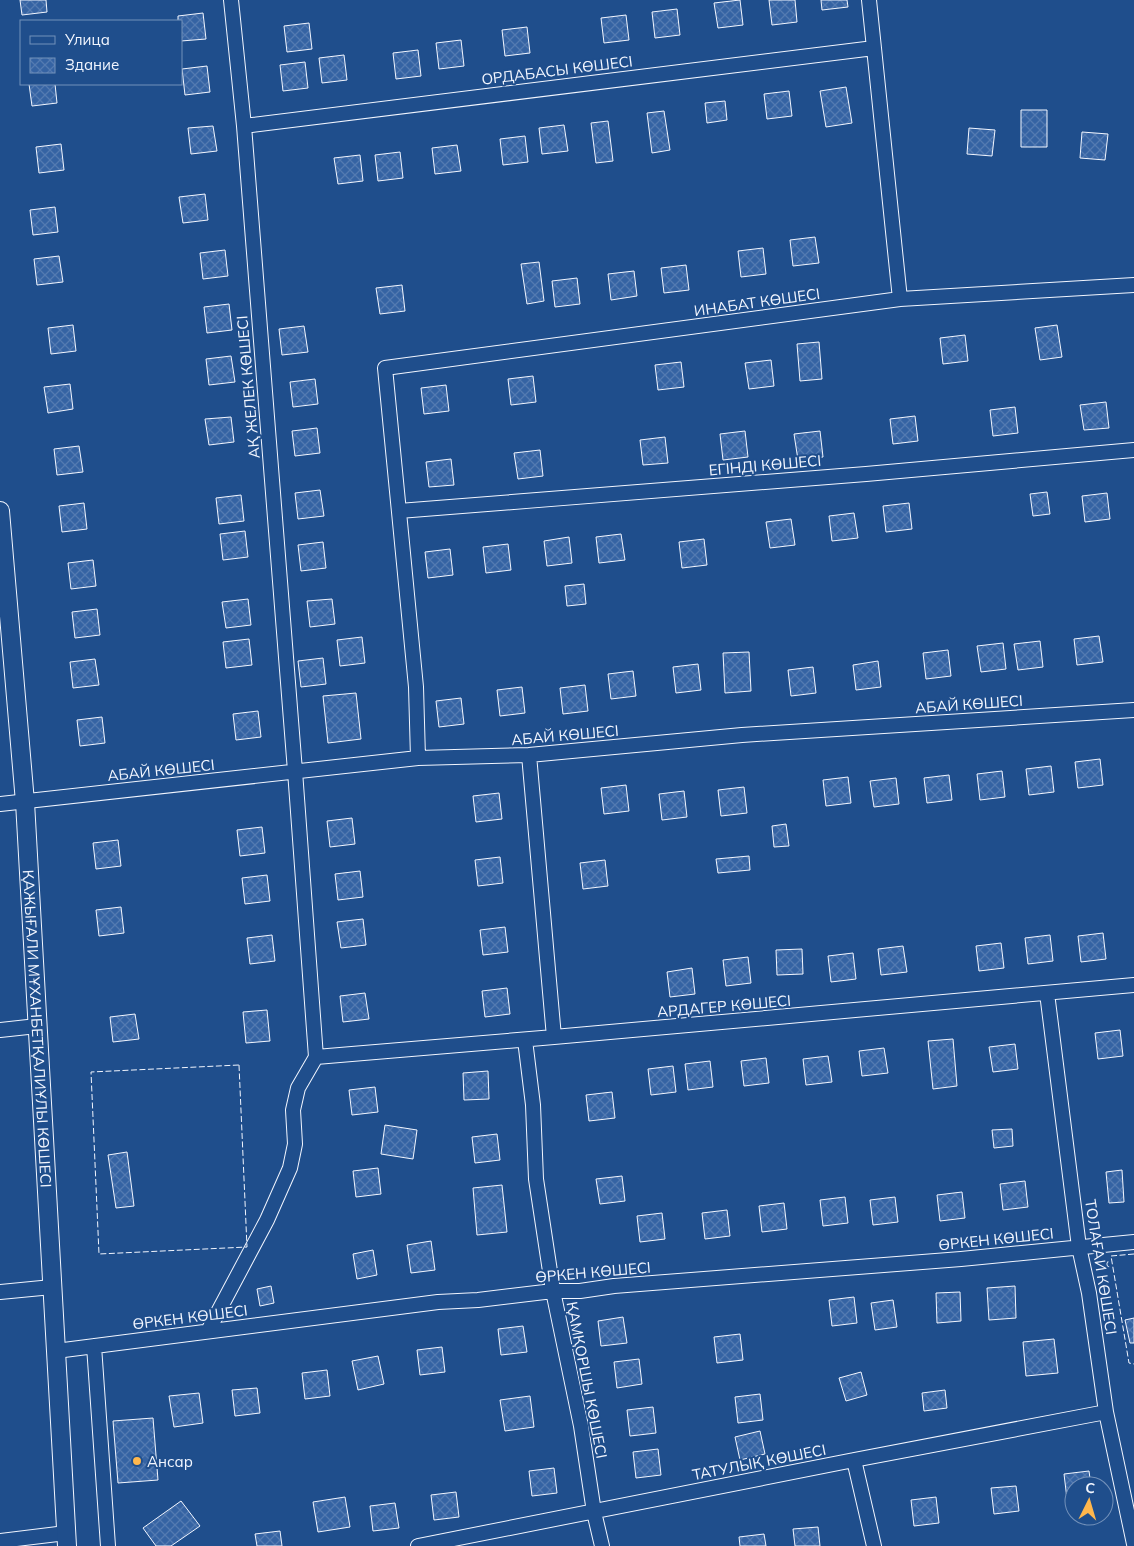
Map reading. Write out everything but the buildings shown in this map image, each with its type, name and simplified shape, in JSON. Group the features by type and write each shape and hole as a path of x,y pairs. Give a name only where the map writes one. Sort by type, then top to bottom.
{"street":[{"name":"АҚ ЖЕЛЕК КӨШЕСІ","path":"231,0 244,126 316,1057"},
{"path":"869,0 900,299"},
{"name":"ОРДАБАСЫ КӨШЕСІ","path":"244,126 874,48"},
{"name":"ИНАБАТ КӨШЕСІ","path":"399,510 385,368 900,299 1134,285"},
{"name":"ЕГІНДІ КӨШЕСІ","path":"399,510 866,474 1134,450"},
{"name":"ҚАЖЫҒАЛИ МҰХАНБЕТҚАЛИҰЛЫ КӨШЕСІ","path":"0,510 25,802 66,1540"},
{"path":"399,510 416,687 418,758"},
{"name":"АБАЙ КӨШЕСІ","path":"0,804 418,758 529,755 742,735 1134,710"},
{"path":"529,755 554,1037"},
{"name":"АРДАГЕР КӨШЕСІ","path":"316,1057 1134,985"},
{"name":"ТОЛАҒАЙ КӨШЕСІ","path":"1047,993 1079,1247 1089,1293 1106,1412 1134,1544"},
{"path":"0,1030 37,1026"},
{"name":"ҚАМҚОРШЫ КӨШЕСІ","path":"526,1040 533,1104 536,1180 553,1290 582,1426 594,1512 602,1546"},
{"path":"208,1331 268,1220 290,1168 295,1144 293,1110 298,1088 316,1057"},
{"name":"ӨРКЕН КӨШЕСІ","path":"56,1352 438,1302 478,1300 553,1290 580,1290 961,1259 1134,1242"},
{"path":"0,1292 52,1287"},
{"path":"94,1346 108,1546"},
{"name":"ТАТУЛЫҚ КӨШЕСІ","path":"418,1546 1106,1412"},
{"path":"854,1460 874,1546"},
{"path":"0,1541 66,1540"}],"fence":[{"path":"239,1065 247,1247 99,1254 91,1072 239,1065"},
{"path":"1134,1254 1111,1256 1129,1363 1134,1364"}],"place":[{"name":"Ансар","path":"137,1461"}]}
